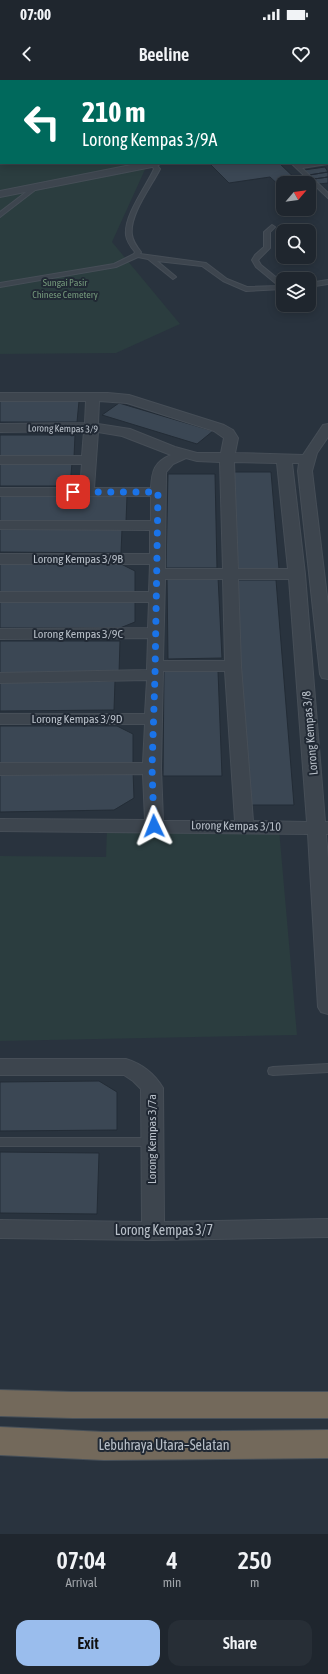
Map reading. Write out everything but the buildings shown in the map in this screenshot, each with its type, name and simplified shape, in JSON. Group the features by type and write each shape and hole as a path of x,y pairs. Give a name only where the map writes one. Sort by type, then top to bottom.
{"highway":[{"path":"0,1403 72,1405 328,1405"},
{"name":"Lebuhraya Utara–Selatan","path":"0,1441 104,1446 328,1444"}],"street":[{"path":"0,194 155,164"},
{"path":"0,397 94,397 129,399 219,428 228,433 231,438 227,458 233,666 244,826"},
{"path":"87,492 94,397"},
{"name":"Lorong Kempas 3/9","path":"0,428 92,427 125,432 177,452"},
{"path":"328,428 311,450 306,460 305,471 323,583 328,674"},
{"path":"154,826 152,768 159,472 163,464 177,452 227,458 306,460"},
{"name":"Lorong Kempas 3/8","path":"284,459 323,828 328,1007"},
{"path":"0,460 90,460"},
{"path":"0,492 158,492"},
{"path":"0,525 158,526"},
{"name":"Lorong Kempas 3/9B","path":"0,559 157,566 231,574 297,574"},
{"path":"0,597 156,597"},
{"name":"Lorong Kempas 3/9C","path":"0,634 155,633"},
{"path":"0,678 233,666"},
{"name":"Lorong Kempas 3/9D","path":"0,719 154,719"},
{"path":"0,769 152,768"},
{"name":"Lorong Kempas 3/10","path":"0,824 323,828"},
{"name":"Lorong Kempas 3/7a","path":"0,1067 126,1067 135,1070 144,1077 152,1088 153,1231"},
{"name":"Lorong Kempas 3/7","path":"0,1229 153,1231 328,1228"}],"lane":[{"path":"137,255 138,252 131,242 129,230 139,203 157,169 155,164"},
{"path":"297,165 312,164"},
{"path":"297,165 328,196"},
{"path":"0,215 36,187"},
{"path":"272,227 267,232 267,248 257,256 255,260 258,266 276,280"},
{"path":"0,285 116,265 137,255 150,258 204,264 225,280 246,288 260,289 276,287"},
{"path":"150,258 173,277"},
{"path":"316,284 328,282"},
{"path":"273,1071 328,1068"},
{"path":"0,1142 152,1142"}],"green space":[{"name":"Sungai Pasir Chinese Cemetery","path":"0,164 148,164 112,242 180,324 116,353 0,354"},
{"path":"107,828 279,829 297,1035 0,1041 0,856 106,857"}],"route":[{"path":"73,492 158,492 152,768 154,826"}]}
